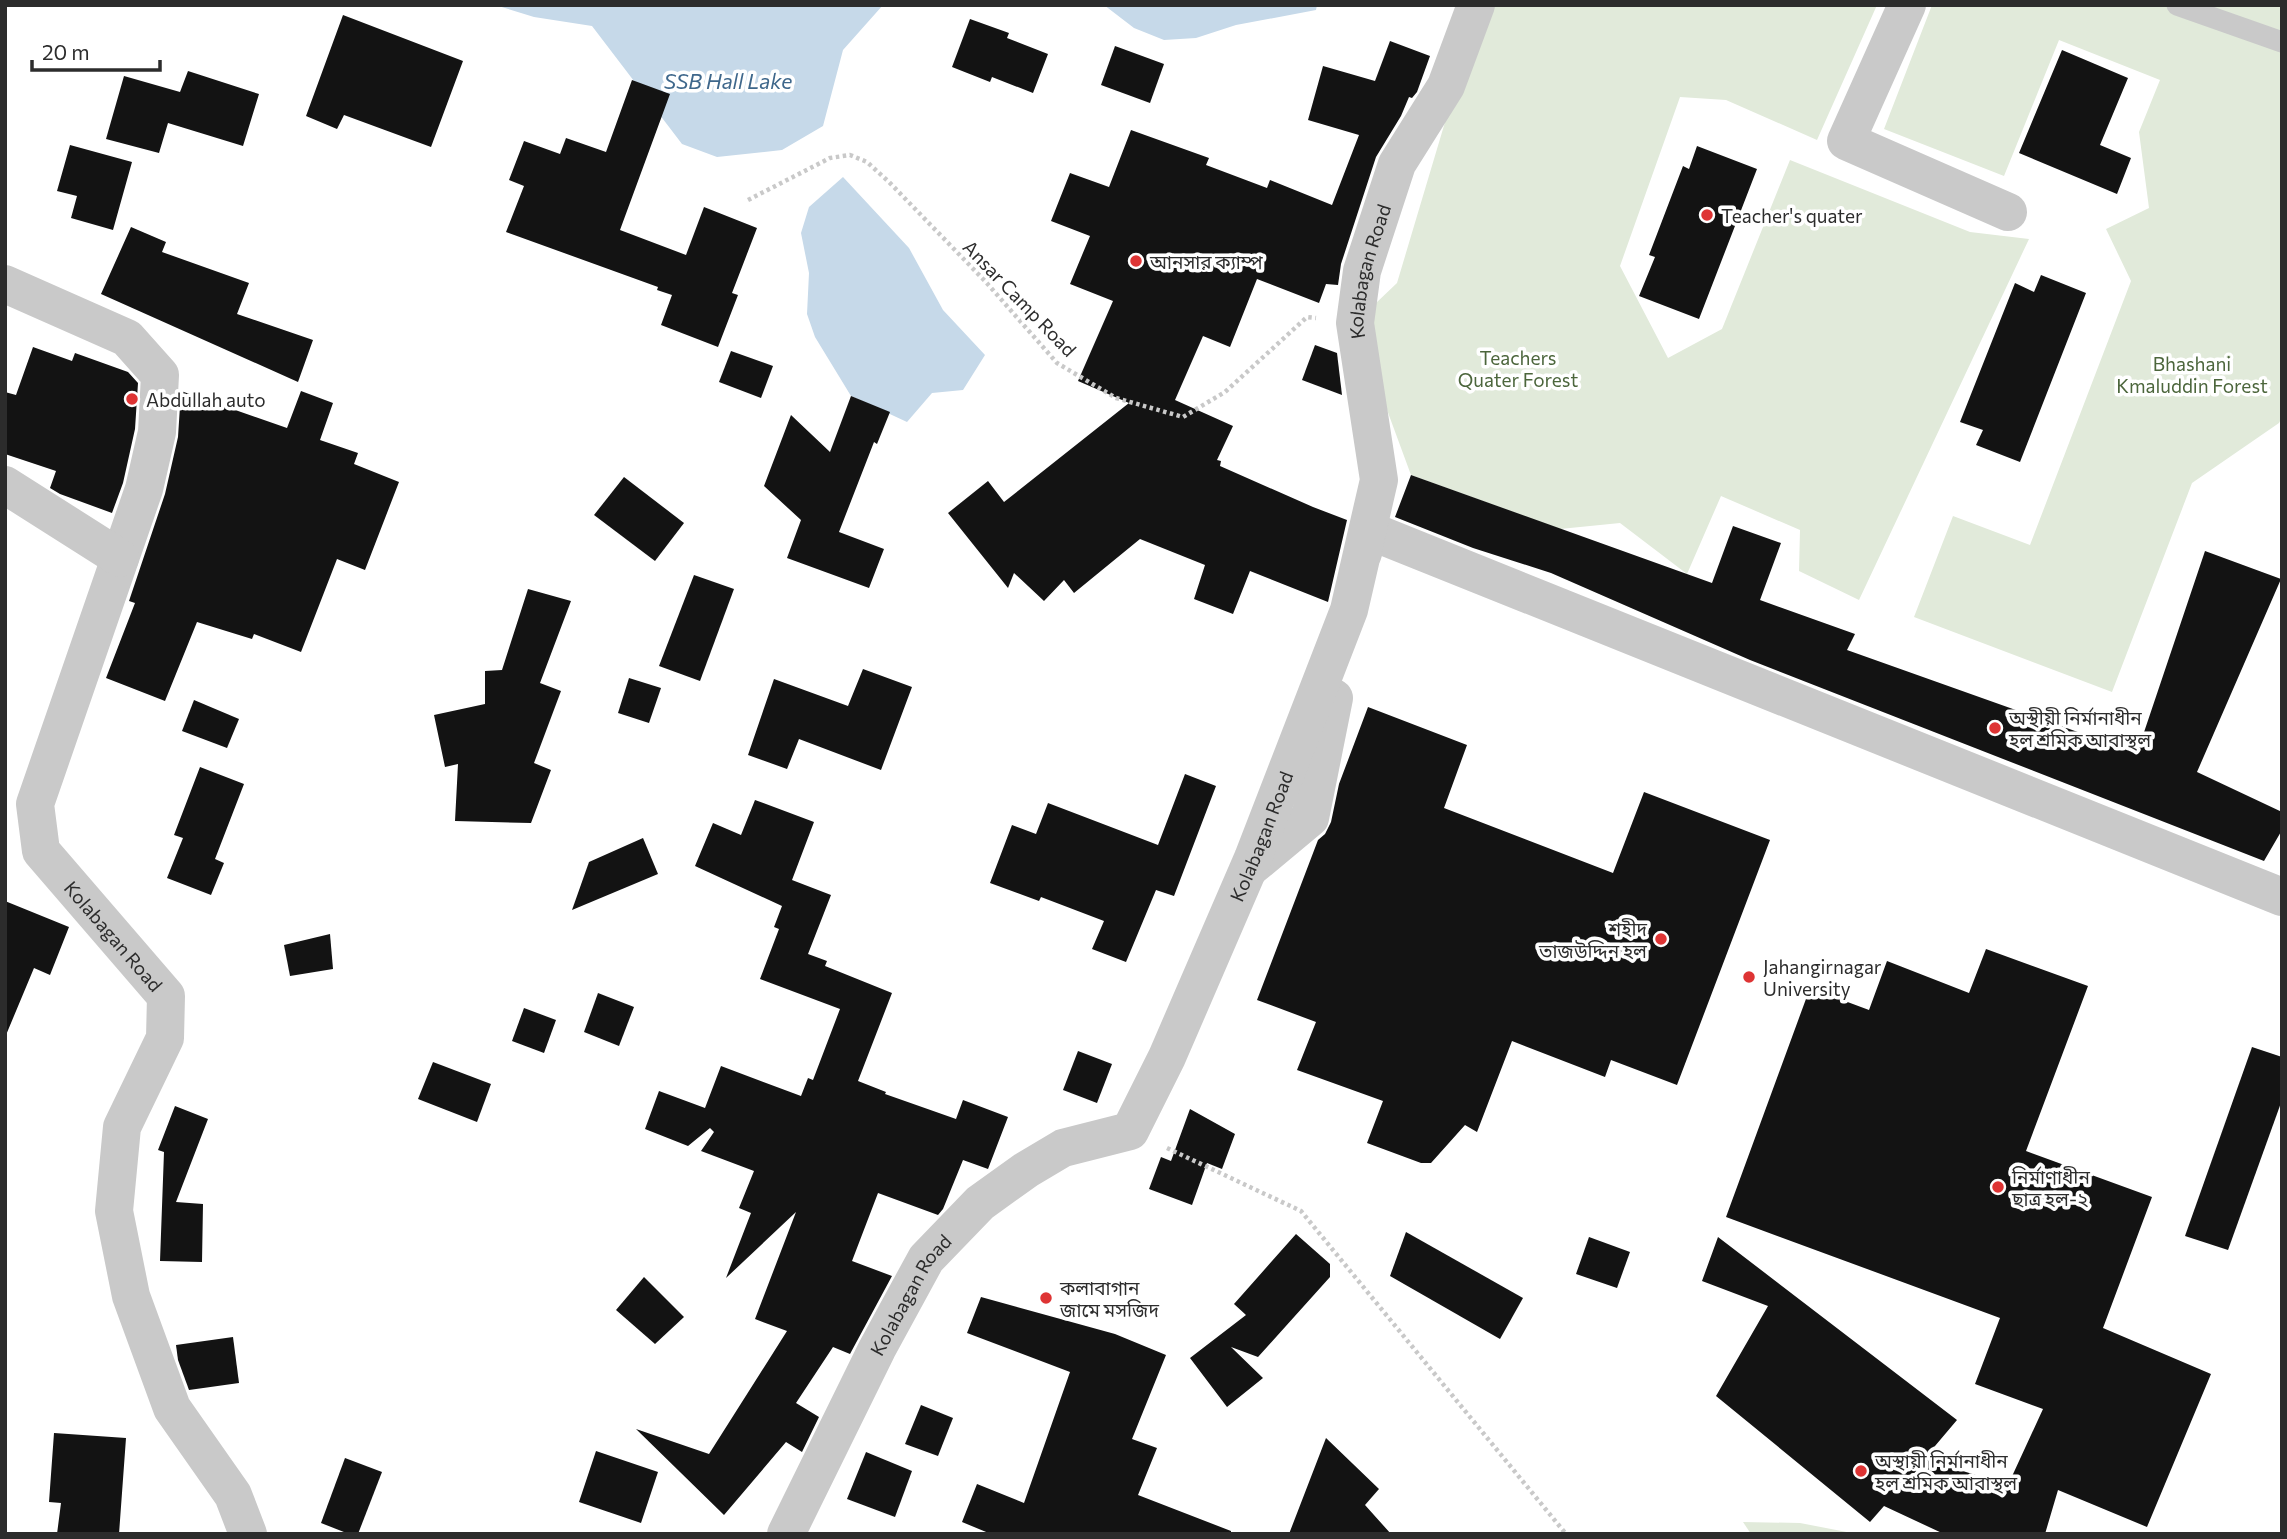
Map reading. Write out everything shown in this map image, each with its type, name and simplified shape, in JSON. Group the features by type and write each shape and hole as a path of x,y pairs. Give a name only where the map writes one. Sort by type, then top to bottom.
{"street":[{"name":"Kolabagan Road","path":"786,1534 877,1349 926,1259 980,1203 1026,1170 1063,1149 1130,1131 1167,1057 1248,869 1349,610 1379,480 1356,323 1362,271 1397,164 1446,86 1476,5"},
{"path":"1907,5 1846,141 2008,212"},
{"name":"Kolabagan Road","path":"5,284 127,338 160,375 157,432 144,489 22,835 41,851 166,996 165,1038 122,1127 114,1211 131,1296 172,1408 233,1495 248,1534"},
{"path":"5,485 120,558"},
{"path":"1368,530 2282,897"}],"lane":[{"path":"2177,5 2282,43"}],"path":[{"name":"Ansar Camp Road","path":"748,200 830,158 850,155 867,162 975,271 1057,363 1116,398 1183,417 1225,392 1307,317 1356,323"},
{"path":"1130,1131 1301,1211 1566,1534"}],"green space":[{"name":"Teachers Quater Forest","path":"1480,5 1877,5 1817,140 1726,100 1680,97 1620,266 1668,358 1722,329 1790,160 1970,232 2029,239 1859,600 1799,571 1800,530 1721,496 1687,574 1620,523 1560,529 1411,475 1355,323 1397,283"},
{"name":"Bhashani Kmaluddin Forest","path":"1932,5 2282,5 2282,417 2279,423 2192,483 2112,692 1914,617 1953,516 2030,545 2131,281 2106,229 2149,208 2139,132 2160,80 2059,40 2004,176 1884,129"},
{"path":"1743,1522 1800,1523 1857,1534 1751,1534"}],"water":[{"name":"SSB Hall Lake","path":"495,5 883,5 843,50 823,126 782,150 717,157 682,144 592,26 534,17"},
{"path":"1104,5 1317,5 1316,10 1236,25 1196,38 1164,40 1134,28"},
{"path":"843,177 909,248 943,310 985,355 963,390 932,393 907,422 851,396 815,337 807,314 809,273 801,233 809,207"}],"building":[{"path":"343,15 463,61 431,147 344,115 337,129 306,116"},
{"path":"970,19 1009,33 1007,38 1048,54 1033,93 992,77 990,82 952,67"},
{"path":"1390,41 1430,56 1417,92 1412,98 1409,97 1401,116 1376,157 1341,264 1338,285 1326,284 1319,303 1257,279 1230,347 1203,336 1175,400 1233,426 1217,460 1221,461 1220,466 1347,520 1328,602 1250,571 1233,614 1194,599 1205,565 1140,539 1074,593 1064,580 1044,601 1014,573 1008,588 948,513 988,481 1004,502 1129,403 1078,381 1113,301 1070,284 1090,236 1051,221 1070,173 1109,187 1131,130 1209,158 1206,165 1267,188 1270,180 1332,205 1359,135 1308,120 1323,66 1375,81"},
{"path":"1115,46 1164,64 1150,103 1101,85"},
{"path":"2062,50 2128,78 2100,145 2131,158 2117,194 2019,153"},
{"path":"188,71 259,94 243,146 168,123 159,153 106,139 124,76 180,92"},
{"path":"632,80 670,94 620,230 686,255 704,207 757,228 732,293 738,295 718,347 661,325 672,295 657,290 658,287 506,232 524,186 509,180 524,141 560,154 566,138 606,152"},
{"path":"70,145 132,162 113,230 71,218 77,196 57,191"},
{"name":"Teacher's quater","path":"1697,146 1757,169 1699,319 1639,296 1655,257 1649,255 1683,166 1689,169"},
{"path":"131,227 166,242 162,252 249,283 237,314 313,340 298,382 101,294"},
{"path":"2041,275 2086,293 2020,462 1976,445 1983,430 1960,422 2015,283 2034,292"},
{"path":"1315,345 1337,353 1342,395 1302,380"},
{"path":"33,347 72,361 75,353 128,372 138,383 135,429 123,483 112,513 50,488 56,471 5,454 5,392 16,395"},
{"path":"731,351 773,366 761,398 719,382"},
{"path":"181,391 287,428 301,391 333,403 320,440 358,453 354,464 399,482 365,570 337,559 301,652 254,634 252,639 197,622 165,701 106,678 135,603 129,601 165,494 178,437"},
{"path":"851,396 890,412 877,444 874,442 839,532 884,549 869,588 787,558 801,520 764,486 791,415 830,452"},
{"path":"1411,475 1712,583 1733,526 1781,543 1760,600 1855,634 1847,650 2137,753 2205,551 2281,579 2197,772 2282,812 2282,830 2264,861 1750,660 1551,573 1473,548 1395,517"},
{"path":"624,477 684,523 655,561 594,515"},
{"path":"694,575 734,589 700,681 659,666"},
{"path":"528,589 571,601 540,683 561,691 534,763 551,770 531,823 455,821 458,764 445,767 434,715 485,704 485,671 502,670"},
{"path":"863,669 912,687 881,770 799,739 787,769 748,755 774,679 848,706"},
{"path":"629,678 661,688 649,723 618,713"},
{"path":"194,700 239,719 227,748 182,731"},
{"name":"শহীদ তাজউদ্দিন হল","path":"1368,707 1467,745 1444,808 1613,873 1644,792 1770,840 1677,1085 1611,1060 1605,1077 1512,1041 1477,1132 1465,1125 1431,1163 1421,1163 1367,1143 1383,1101 1297,1070 1316,1022 1257,1000 1318,840 1325,834 1331,822 1339,784"},
{"path":"200,767 244,784 215,859 224,863 211,895 167,878 183,838 174,835"},
{"path":"1185,774 1216,786 1174,896 1156,890 1126,962 1092,949 1104,921 1041,897 1039,901 990,883 1012,825 1036,834 1048,803 1158,845"},
{"path":"755,800 814,822 792,880 831,895 808,954 827,961 825,966 892,993 858,1081 886,1092 885,1094 956,1119 963,1100 1008,1117 988,1169 963,1160 938,1215 878,1193 852,1261 892,1276 850,1354 833,1347 796,1403 819,1417 802,1452 786,1442 724,1515 636,1429 709,1454 787,1331 755,1319 796,1212 726,1278 751,1213 739,1208 754,1171 701,1151 714,1132 710,1128 688,1146 645,1129 659,1091 705,1108 721,1066 801,1096 808,1078 813,1080 840,1009 760,979 779,929 774,927 782,906 695,866 713,823 741,835"},
{"path":"643,838 658,874 572,910 589,862"},
{"path":"5,901 69,927 50,975 34,968 6,1035"},
{"path":"330,934 333,969 290,976 284,945"},
{"path":"1986,949 2088,986 2026,1151 2152,1197 2103,1328 2211,1374 2147,1527 2058,1490 2045,1534 1944,1534 1884,1506 1870,1522 1716,1396 1768,1306 1702,1281 1718,1237 1957,1420 1924,1459 2008,1485 2043,1409 1975,1384 2000,1318 1726,1217 1810,988 1869,1010 1887,961 1969,993"},
{"path":"598,993 634,1007 619,1046 584,1032"},
{"path":"524,1008 556,1020 544,1053 512,1041"},
{"path":"2252,1047 2282,1057 2282,1100 2228,1250 2185,1236"},
{"path":"1078,1051 1112,1064 1097,1103 1063,1090"},
{"path":"433,1062 491,1084 477,1122 418,1099"},
{"path":"175,1106 208,1119 176,1202 203,1204 202,1262 160,1261 164,1152 158,1150"},
{"path":"1190,1109 1235,1134 1222,1169 1207,1163 1192,1205 1149,1189 1161,1157 1171,1161"},
{"path":"1406,1232 1523,1298 1500,1339 1390,1276"},
{"path":"1296,1234 1330,1264 1330,1277 1258,1357 1231,1347 1263,1378 1227,1407 1190,1358 1246,1315 1234,1304"},
{"path":"1589,1237 1630,1252 1617,1288 1576,1274"},
{"path":"644,1277 684,1317 655,1344 616,1310"},
{"path":"981,1297 1115,1334 1166,1355 1132,1439 1157,1448 1138,1495 1231,1531 1231,1534 991,1534 962,1522 977,1484 1024,1503 1070,1372 967,1333"},
{"path":"233,1337 239,1383 189,1390 178,1360 176,1345"},
{"path":"921,1405 953,1418 938,1456 905,1444"},
{"path":"54,1433 126,1438 119,1534 57,1534 61,1503 49,1502"},
{"path":"1326,1438 1379,1489 1365,1505 1391,1534 1289,1534"},
{"path":"596,1451 658,1472 641,1523 579,1502"},
{"path":"866,1452 912,1471 895,1517 847,1499"},
{"path":"345,1458 382,1472 358,1534 349,1534 321,1523"}],"place":[{"name":"Teacher's quater","path":"1707,215"},
{"name":"আনসার ক্যাম্প","path":"1136,261"},
{"name":"Abdullah auto","path":"132,399"},
{"name":"অস্থীয়ী নির্মানাধীন হল শ্রমিক আবাস্থল","path":"1995,728"},
{"name":"শহীদ তাজউদ্দিন হল","path":"1661,939"},
{"name":"Jahangirnagar University","path":"1749,977"},
{"name":"নির্মাণাধীন ছাত্র হল-২","path":"1998,1187"},
{"name":"কলাবাগান জামে মসজিদ","path":"1046,1298"},
{"name":"অস্থায়ী নির্মানাধীন হল শ্রমিক আবাস্থল","path":"1861,1471"}]}
